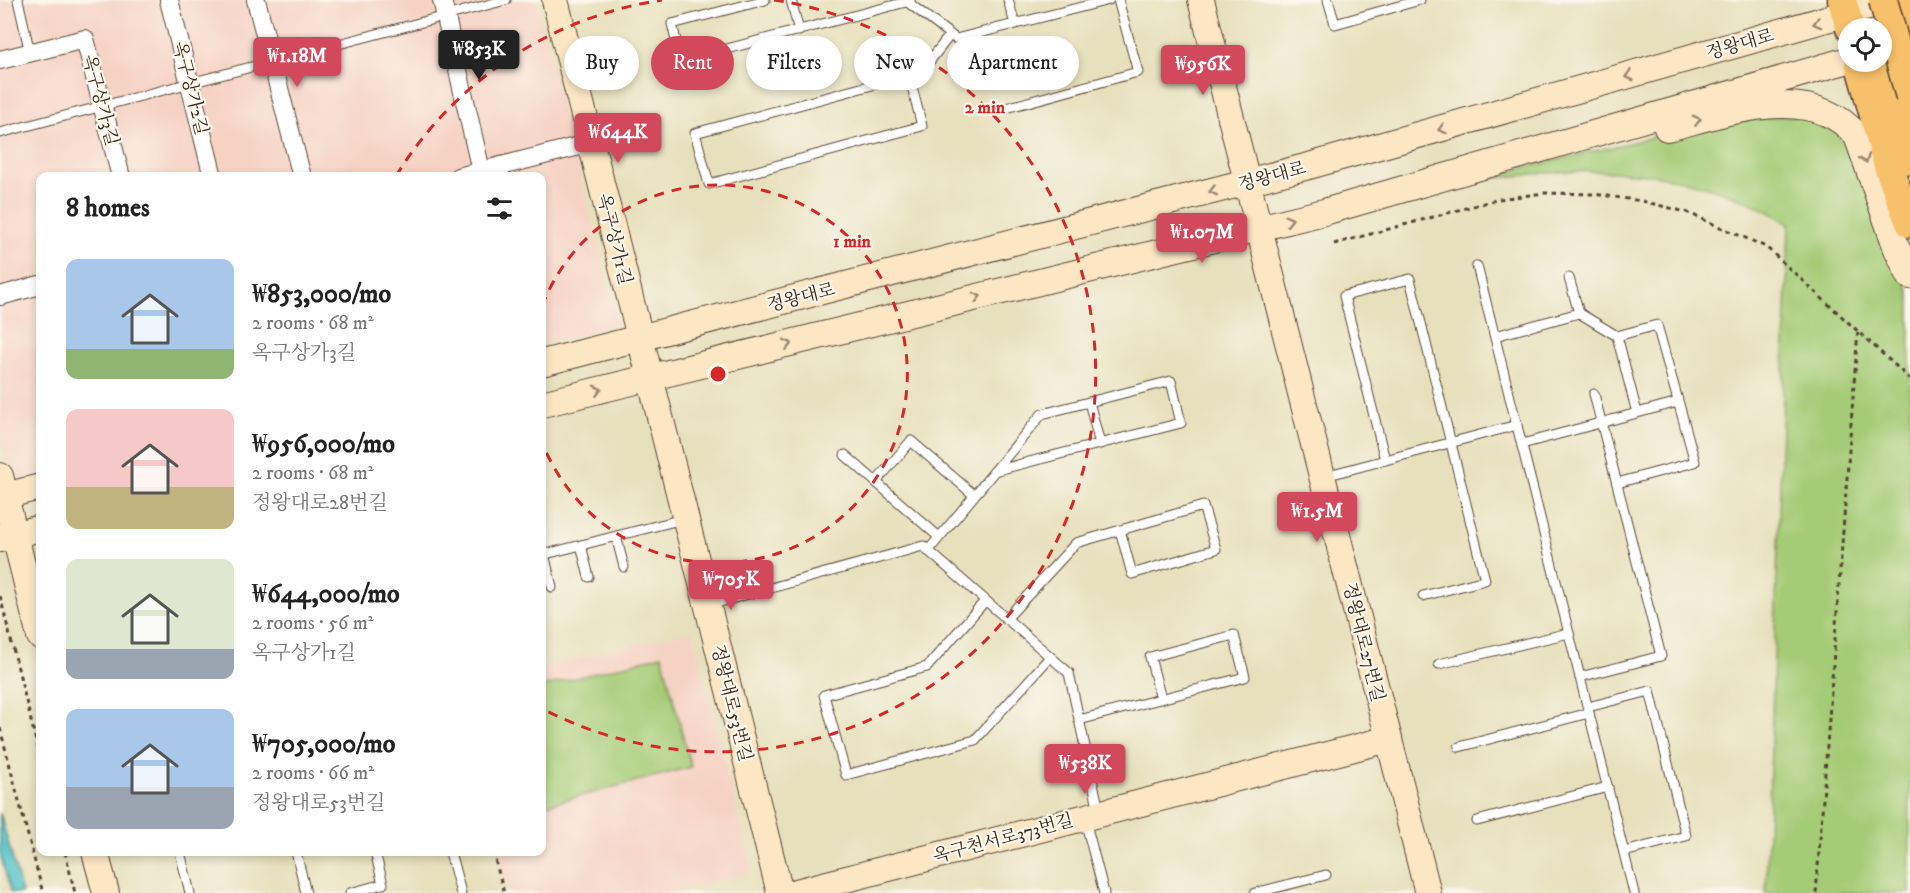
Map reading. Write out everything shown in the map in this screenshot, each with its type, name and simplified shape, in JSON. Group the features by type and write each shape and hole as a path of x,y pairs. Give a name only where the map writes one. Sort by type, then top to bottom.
{"main road":[{"path":"1883,0 1910,97"},
{"path":"1901,0 1910,29"},
{"path":"1862,72 1889,169 1910,223"},
{"path":"1885,72 1910,160"}],"street":[{"name":"옥구상가2길","path":"169,0 212,172"},
{"path":"256,0 301,172"},
{"name":"옥구상가1길","path":"555,0 640,339"},
{"name":"정왕대로27번길","path":"1201,0 1428,893"},
{"name":"정왕대로","path":"546,362 1247,182 1893,0"},
{"path":"443,8 481,171"},
{"name":"옥구상가3길","path":"0,60 85,39 120,172"},
{"path":"1892,49 1910,43"},
{"path":"546,403 1259,228 1838,63"},
{"path":"1516,155 1594,147 1735,111 1795,105 1822,111 1848,126 1857,136 1910,276"},
{"path":"477,172 591,143"},
{"path":"0,296 36,286"},
{"name":"정왕대로53번길","path":"640,339 780,893"},
{"path":"36,487 2,490 8,537 36,624"},
{"path":"8,537 36,529"},
{"name":"옥구천서로373번길","path":"792,893 1389,739"},
{"path":"96,856 106,893"}],"lane":[{"path":"18,0 30,52"},
{"path":"0,133 271,62 443,8 506,0"},
{"path":"765,0 672,24 681,61 910,0 956,39 1109,0"},
{"path":"791,0 799,31"},
{"path":"1008,0 1015,24"},
{"path":"1006,108 1138,72 1118,0"},
{"path":"1328,0 1335,24 1420,0"},
{"path":"935,54 950,34"},
{"path":"909,75 911,85 922,126 709,184 695,133 909,75"},
{"path":"1477,266 1633,891"},
{"path":"1569,278 1579,313 1617,336 1637,413"},
{"path":"1385,460 1344,296 1410,279 1485,580 1423,596"},
{"path":"1495,336 1579,313"},
{"path":"1617,336 1657,325 1695,462 1617,483"},
{"path":"927,551 939,537 994,471 1042,414 1171,381 1181,423 994,471"},
{"path":"1580,677 1660,656 1594,394"},
{"path":"1089,402 1100,444"},
{"path":"1522,444 1678,402"},
{"path":"1322,477 1517,425"},
{"path":"876,482 911,441 974,495"},
{"path":"845,455 939,537"},
{"path":"1006,619 1076,543 1120,530 1203,506 1216,549 1132,574 1120,530"},
{"path":"546,553 686,519"},
{"path":"616,536 624,567"},
{"path":"581,545 589,577"},
{"path":"708,605 923,546 1069,673 1079,720 1104,893"},
{"path":"546,565 552,587"},
{"path":"985,601 927,667 824,695 846,775 975,740 1050,657"},
{"path":"1439,664 1569,633"},
{"path":"1079,720 1161,699 1245,677 1234,635 1150,657 1161,699"},
{"path":"1459,747 1650,691 1686,836 1624,852"},
{"path":"1477,821 1608,788"},
{"path":"181,856 190,893"},
{"path":"297,856 306,893"},
{"path":"350,893 383,884 376,856"},
{"path":"451,856 461,893"},
{"path":"1255,893 1326,875"}],"path":[{"path":"1334,244 1499,199 1534,194 1594,194 1642,201 1686,212 1766,247 1910,379"},
{"path":"1816,893 1858,330"},
{"path":"0,596 36,741"},
{"path":"0,728 43,893"},
{"path":"66,856 75,893"},
{"path":"494,856 504,893"}],"shaded area":[{"path":"0,0 536,0 618,325 546,344 546,172 36,172 36,476 13,482 0,429"},
{"path":"692,631 753,872 668,893 508,893 499,856 546,856 546,666"}],"green space":[{"path":"1798,116 1827,122 1855,152 1910,294 1910,893 1766,893 1789,223 1751,203 1713,188 1636,173 1556,172 1473,181 1540,163 1702,127 1773,117"},
{"path":"662,655 691,767 546,805 546,686"}],"water":[{"path":"0,813 22,893 11,893 0,854"}]}
